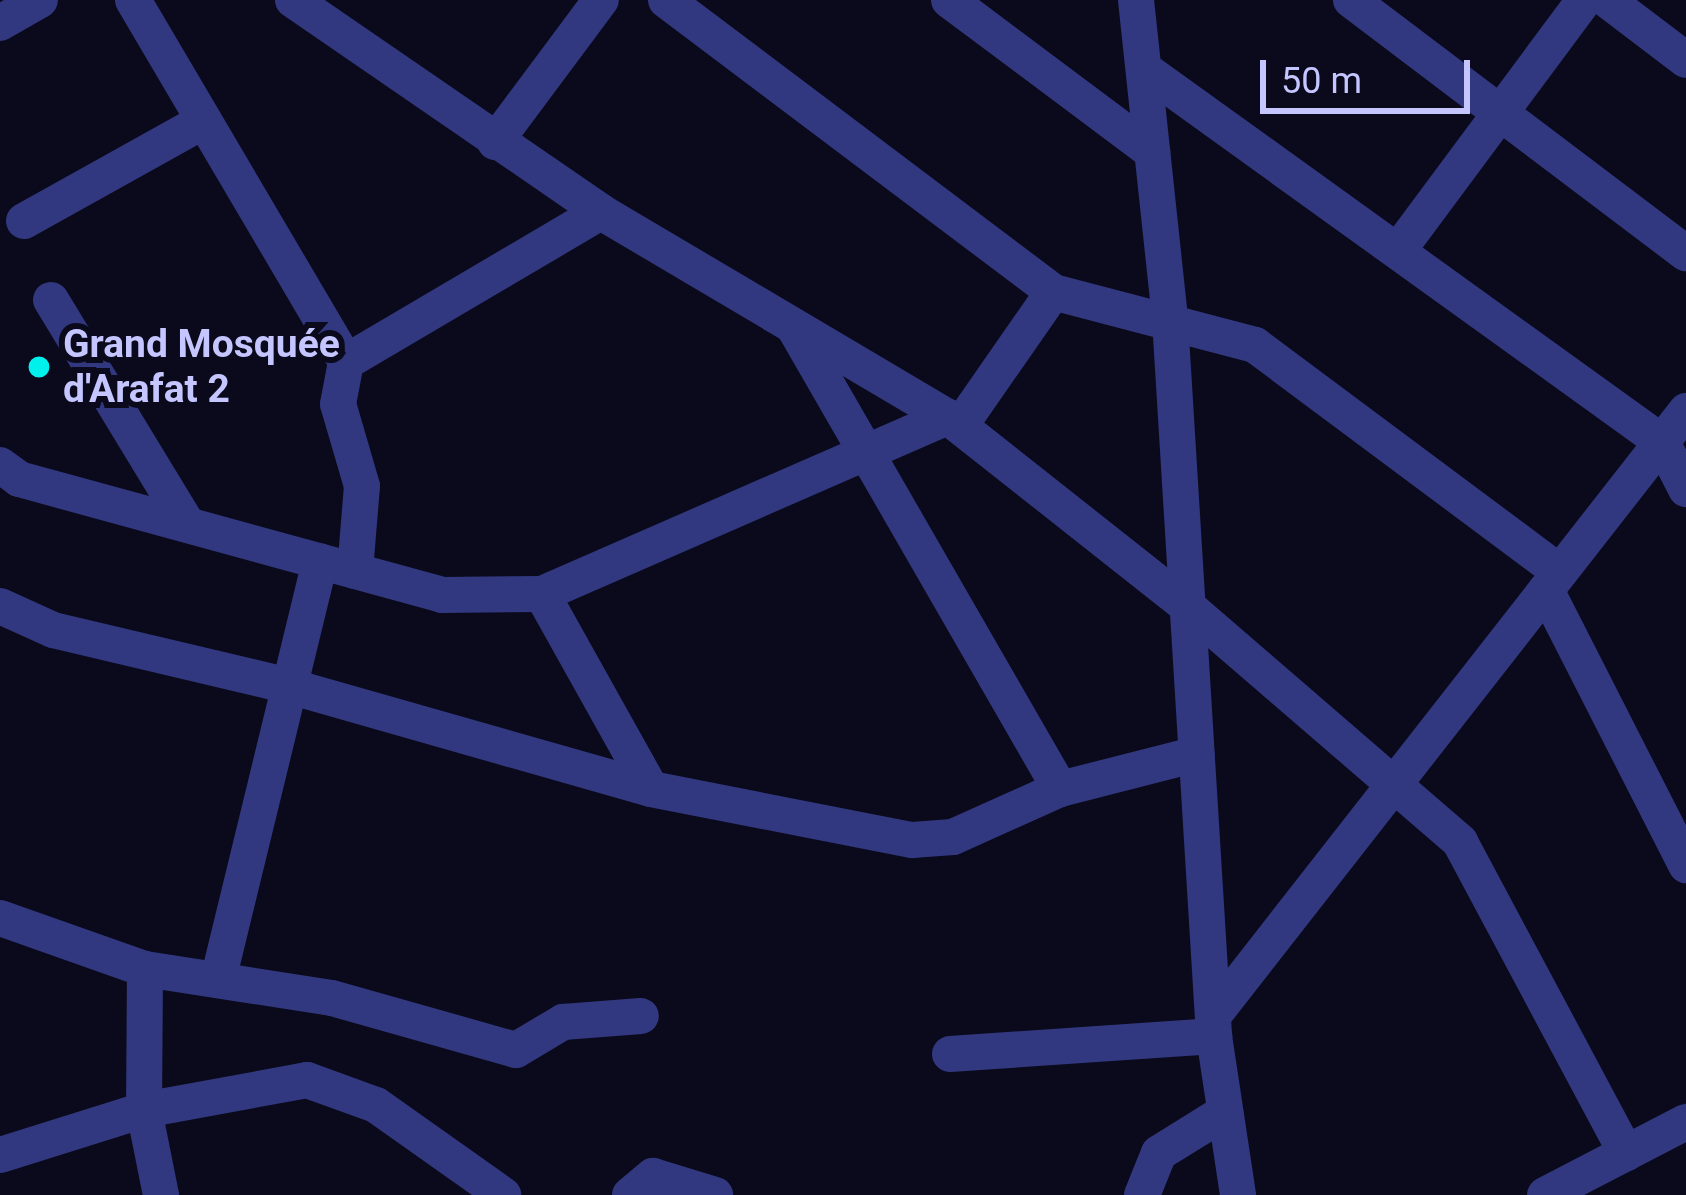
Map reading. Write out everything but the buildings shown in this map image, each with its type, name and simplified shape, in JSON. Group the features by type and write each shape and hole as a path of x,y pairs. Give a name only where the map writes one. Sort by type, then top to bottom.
{"street":[{"path":"0,23 40,0"},
{"path":"133,0 346,362 338,404 362,485 338,566 289,686 218,980"},
{"path":"293,0 601,212 954,422 1187,606 1460,842 1626,1153"},
{"path":"495,142 601,0"},
{"path":"666,0 1053,292 1255,345 1553,581 1684,856"},
{"path":"949,0 1152,152"},
{"path":"1136,0 1170,320 1214,1026 1238,1195"},
{"path":"1351,0 1686,254"},
{"path":"1400,248 1504,116 1584,0"},
{"path":"1607,0 1686,60"},
{"path":"1144,69 1400,248 1662,442 1686,489"},
{"path":"24,221 204,121"},
{"path":"346,362 601,212"},
{"path":"0,466 19,478 442,595 542,594 864,450 954,422 1053,292"},
{"path":"51,300 188,525"},
{"path":"793,326 1060,789"},
{"path":"950,1054 1214,1026 1686,411"},
{"path":"542,594 651,789"},
{"path":"0,606 53,630 289,686 651,789 912,840 953,837 1060,789 1196,754"},
{"path":"0,918 145,969 332,998 516,1050 563,1022 641,1016"},
{"path":"145,969 144,1110 161,1195"},
{"path":"0,1156 144,1110 307,1080 376,1105 503,1195"},
{"path":"1142,1195 1159,1153 1225,1112"},
{"path":"1545,1195 1686,1122"},
{"path":"630,1195 653,1176 715,1195"}],"place":[{"name":"Grand Mosquée d'Arafat 2","path":"39,367"}]}
